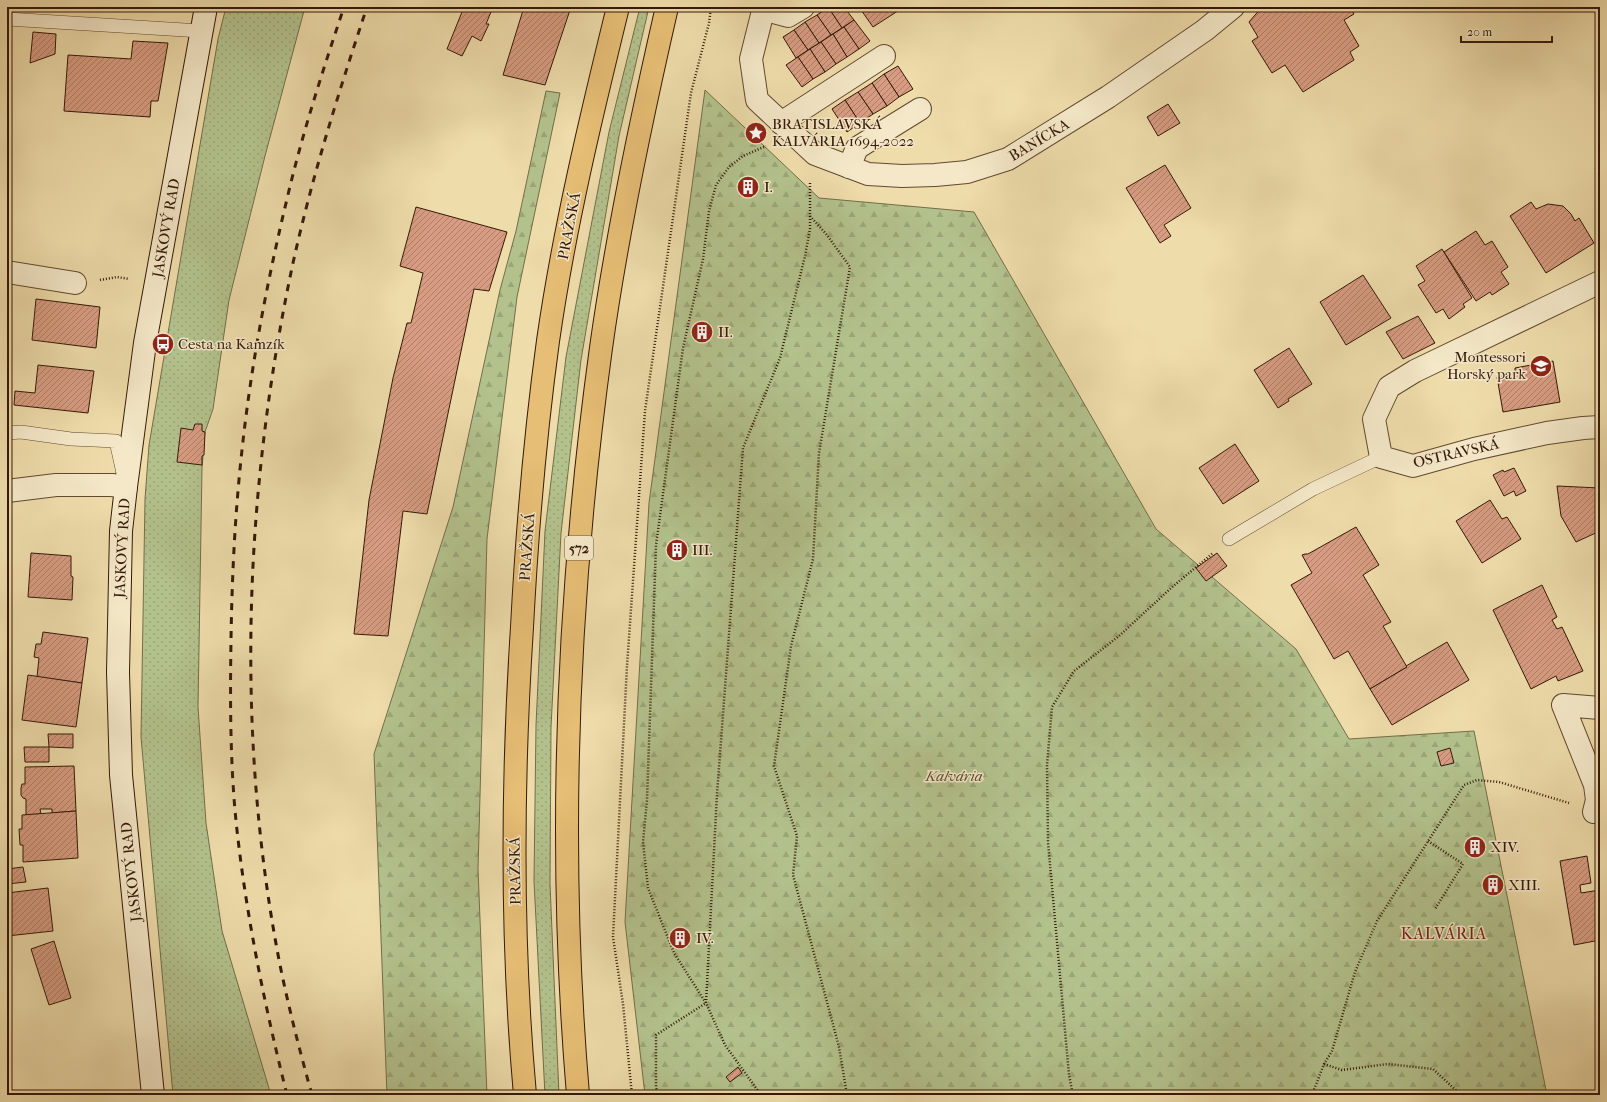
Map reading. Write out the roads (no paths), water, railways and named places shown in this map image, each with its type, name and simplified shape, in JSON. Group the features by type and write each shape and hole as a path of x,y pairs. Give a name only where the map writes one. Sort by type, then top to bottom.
{"main road":[{"name":"PRAŽSKÁ","path":"525,1095 517,963 514,831 517,712 533,473 548,341 564,250 592,116 618,7"},
{"name":"572","path":"578,1095 570,967 567,833 569,712 574,607 586,466 603,339 632,171 667,7"}],"street":[{"name":"JASKOVÝ RAD","path":"153,1095 119,740 118,672 121,531 145,343 206,7"},
{"path":"803,7 788,16 763,8 751,59 757,100 788,129 884,56"},
{"name":"BANÍCKA","path":"788,129 815,154 868,174 902,176 967,172 1008,159 1108,97 1205,30 1233,7"},
{"path":"849,167 857,148 920,109"},
{"path":"7,272 75,284"},
{"path":"1381,456 1374,419 1389,387 1415,371 1600,282"},
{"name":"OSTRAVSKÁ","path":"1381,456 1413,466 1474,449 1547,433 1600,427"},
{"path":"7,491 56,485 112,485 126,487"},
{"path":"1594,812 1597,800 1595,785 1563,705 1600,708"}],"lane":[{"path":"7,19 201,31"},
{"path":"7,433 21,432 71,439 116,441 126,487"},
{"path":"1229,539 1313,489 1381,456"}],"railway":[{"path":"287,1095 252,936 235,814 231,739 231,615 234,544 237,497 246,419 266,293 299,150 344,7"},
{"path":"312,1095 280,965 266,878 256,790 251,702 251,614 255,525 264,437 277,349 293,263 300,231 327,134 367,7"}],"place":[{"name":"BRATISLAVSKÁ KALVÁRIA 1694-2022","path":"756,133"},
{"name":"I.","path":"748,187"},
{"name":"II.","path":"702,332"},
{"name":"Cesta na Kamzík","path":"163,344"},
{"name":"Montessori Horský park","path":"1541,366"},
{"name":"III.","path":"677,550"},
{"name":"XIV.","path":"1475,847"},
{"name":"XIII.","path":"1493,885"},
{"name":"IV.","path":"680,938"}],"district":[{"name":"KALVÁRIA","path":"1444,933"}],"park label":[{"name":"Kalvária","path":"954,776"}]}
